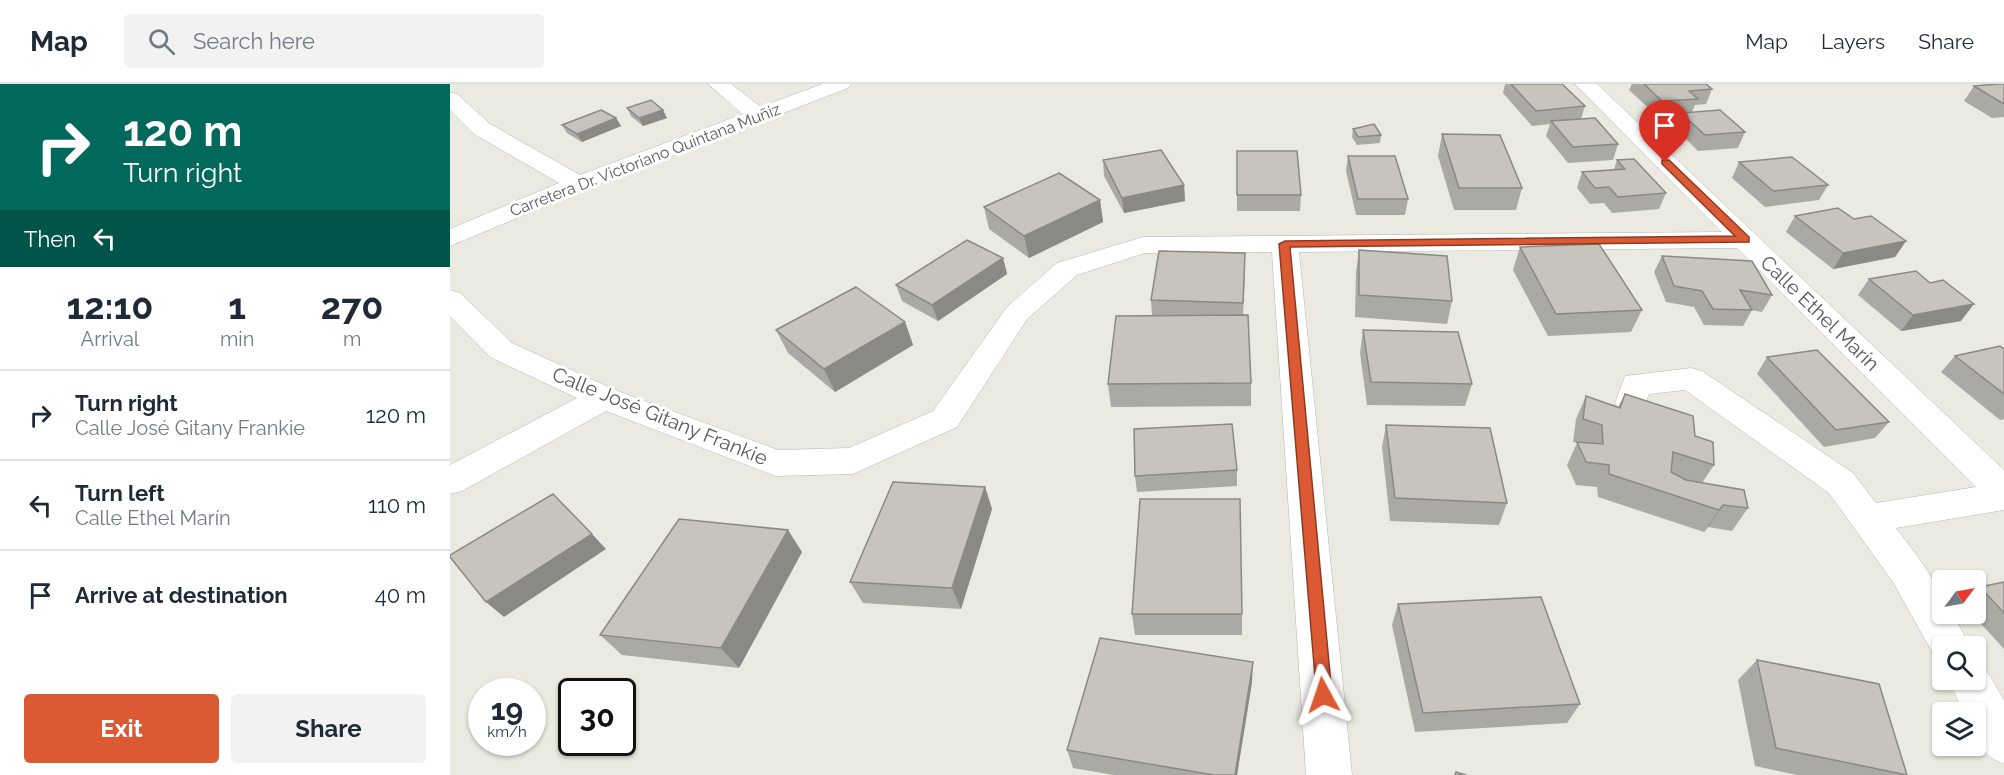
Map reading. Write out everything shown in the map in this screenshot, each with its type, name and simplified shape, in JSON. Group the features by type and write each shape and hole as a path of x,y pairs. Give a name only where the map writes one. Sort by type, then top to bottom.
{"street":[{"path":"718,84 758,115"},
{"name":"Carretera Dr. Victoriano Quintana Muñiz","path":"450,238 578,184 841,84"},
{"name":"Calle Ethel Marín","path":"1586,84 2004,494"},
{"path":"450,98 482,129 578,184"},
{"name":"Calle José Gitany Frankie","path":"450,299 501,350 604,398 776,463 853,461 945,419 1017,313 1067,269 1143,245 1745,240"},
{"path":"1285,244 1329,775"},
{"path":"1631,403 1636,384 1691,379 1841,483 1906,571 1944,636"},
{"path":"450,481 604,398"},
{"path":"1866,519 2004,494"},
{"path":"1975,690 2004,742"}],"building":[{"path":"1511,84 1562,84 1585,106 1536,111"},
{"path":"1644,84 1706,84 1712,89 1689,91 1698,99 1662,101"},
{"path":"2004,84 2004,103 1974,86"},
{"path":"651,100 663,110 639,118 627,108"},
{"path":"601,110 616,118 577,134 562,125"},
{"path":"1720,110 1745,132 1705,135 1681,113"},
{"path":"1595,118 1618,144 1573,147 1551,121"},
{"path":"1374,124 1381,135 1358,137 1353,129"},
{"path":"1442,134 1500,135 1522,188 1459,188"},
{"path":"1161,150 1184,185 1122,198 1103,160"},
{"path":"1237,151 1297,151 1301,195 1237,195"},
{"path":"1348,156 1395,156 1408,199 1358,199"},
{"path":"1792,157 1828,185 1773,191 1739,162"},
{"path":"1634,159 1666,193 1618,197 1609,187 1595,188 1582,172 1625,169 1617,160"},
{"path":"1059,173 1100,200 1024,236 984,207"},
{"path":"1838,208 1854,219 1871,216 1906,241 1843,253 1795,216"},
{"path":"967,240 1003,258 932,305 896,285"},
{"path":"1599,244 1642,310 1556,314 1520,247"},
{"path":"1359,250 1447,256 1452,301 1359,295"},
{"path":"1159,251 1245,253 1243,303 1151,300"},
{"path":"1662,256 1752,261 1772,295 1740,290 1752,310 1713,309 1702,291 1674,286"},
{"path":"1916,271 1930,283 1943,280 1974,304 1913,315 1869,279"},
{"path":"856,287 905,322 824,369 776,330"},
{"path":"1248,315 1251,383 1108,384 1116,316"},
{"path":"1363,330 1458,332 1472,384 1371,382"},
{"path":"2000,346 2004,349 2004,394 1955,356"},
{"path":"1817,350 1889,422 1836,430 1767,357"},
{"path":"1625,394 1693,416 1695,436 1713,442 1714,465 1673,452 1671,472 1686,480 1744,490 1748,508 1723,505 1719,510 1609,474 1609,465 1586,462 1577,442 1603,444 1602,425 1583,419 1586,396 1620,408"},
{"path":"1232,424 1237,470 1135,476 1134,429"},
{"path":"1386,425 1490,428 1507,503 1395,498"},
{"path":"893,482 985,487 952,588 850,582"},
{"path":"553,494 592,534 486,602 450,555"},
{"path":"1140,499 1240,499 1242,614 1132,614"},
{"path":"679,519 788,530 721,648 600,635"},
{"path":"2004,582 2004,613 1986,594 1986,586"},
{"path":"1541,597 1580,704 1423,713 1398,604"},
{"path":"1100,638 1253,662 1235,775 1214,775 1067,750"},
{"path":"1757,660 1879,684 1907,775 1776,748"}],"route":[{"path":"1323,695 1285,244 1745,240 1665,162"}]}
